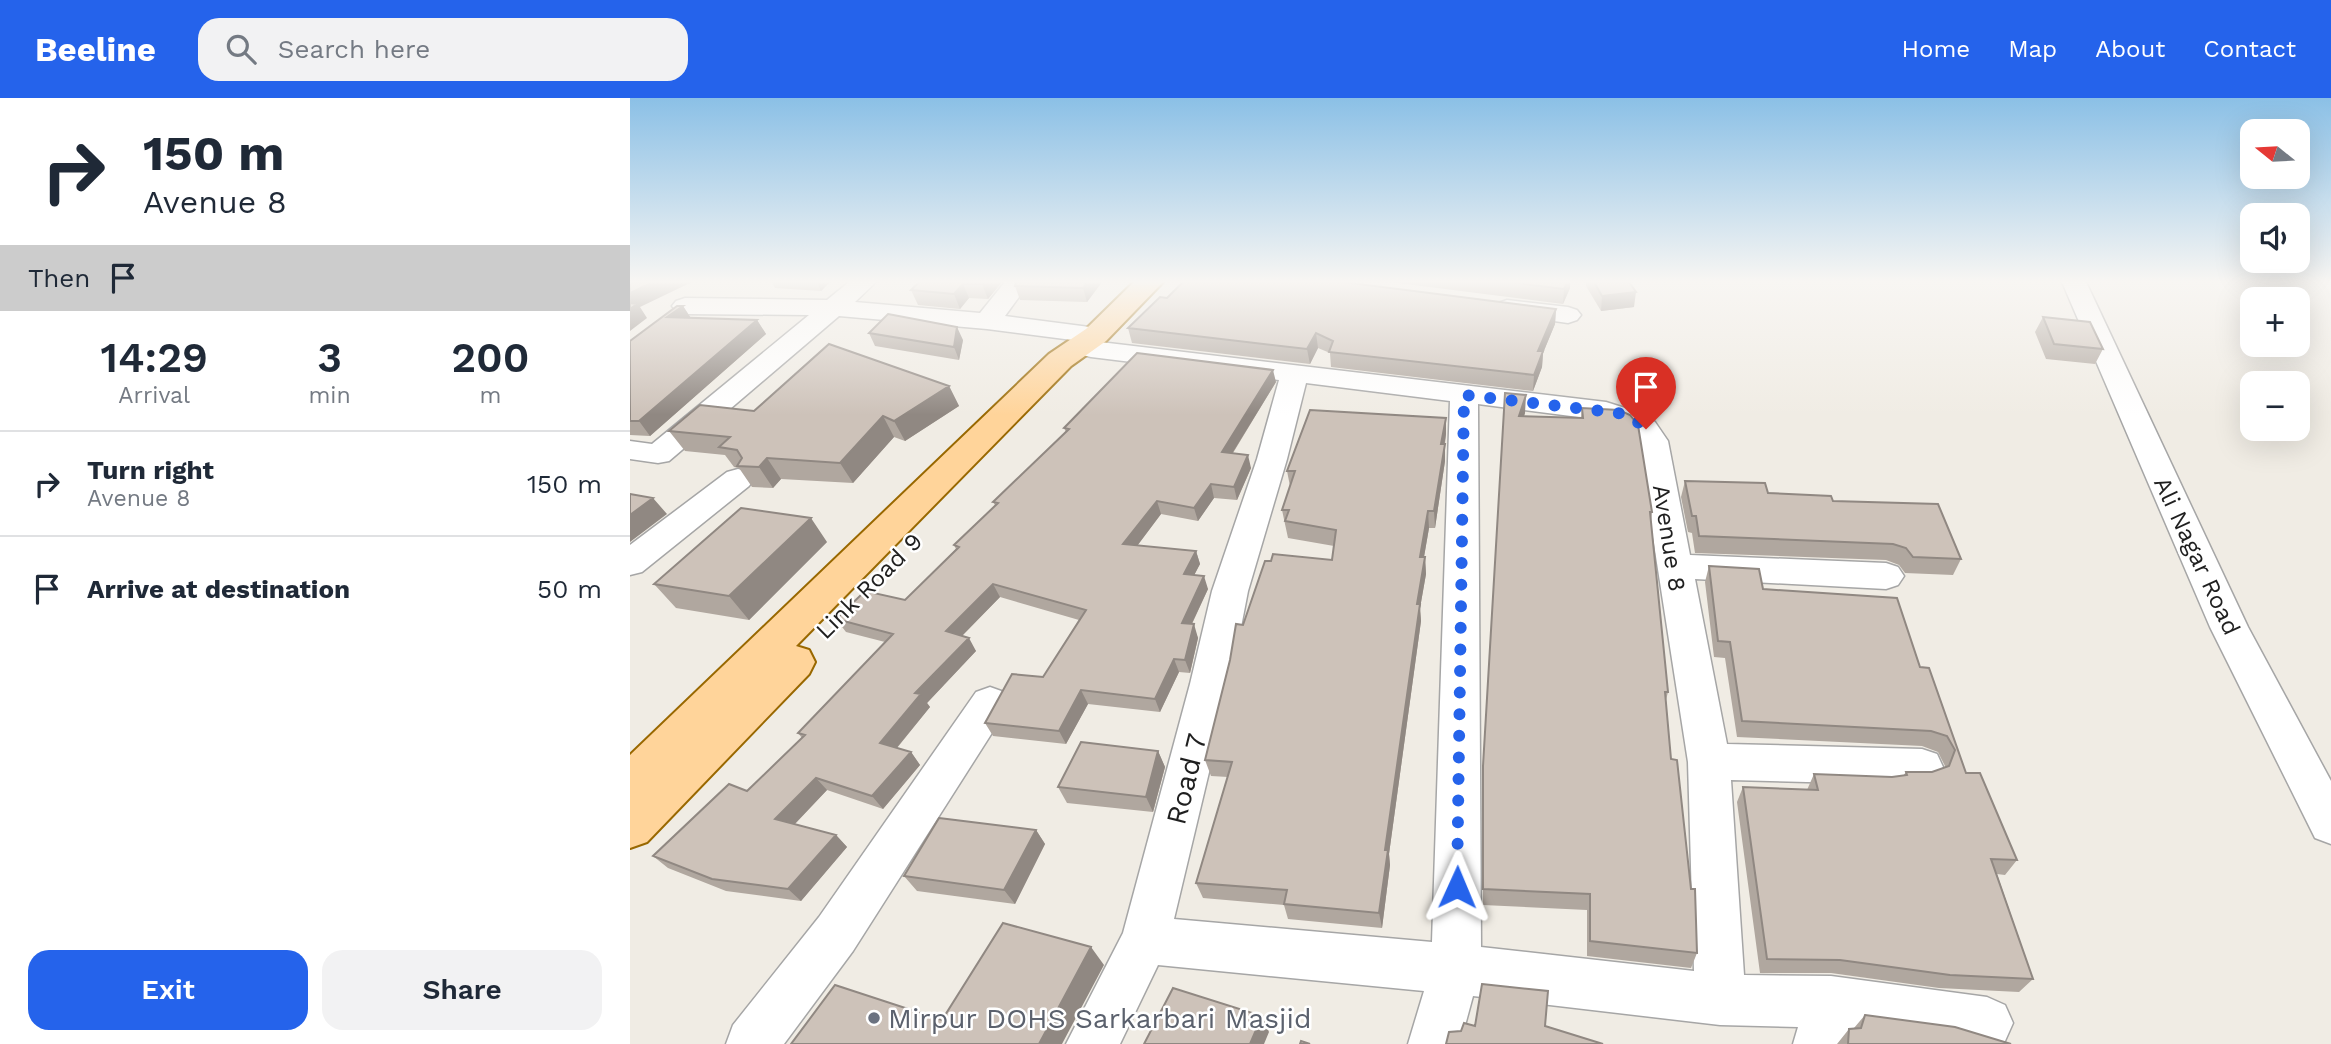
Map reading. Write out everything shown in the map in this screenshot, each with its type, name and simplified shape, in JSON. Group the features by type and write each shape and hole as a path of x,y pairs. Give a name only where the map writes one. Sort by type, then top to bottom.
{"main road":[{"name":"Link Road 9","path":"630,826 897,559 1082,362 1093,342 1108,326"},
{"name":"Link Road 9","path":"630,785 1060,360 1093,342"}],"street":[{"path":"644,452 809,326"},
{"name":"Avenue 8","path":"1013,326 1294,375 1618,413 1640,424 1653,441 1709,762 1720,1000"},
{"name":"Ali Nagar Road","path":"2094,326 2229,627 2331,824"},
{"name":"Road 7","path":"1092,1044 1145,940 1210,684 1230,591 1258,505 1294,375"},
{"path":"1434,1044 1456,968 1464,395"},
{"path":"630,564 738,479"},
{"path":"1673,566 1886,576"},
{"path":"752,1044 836,934 990,703"},
{"path":"1709,762 1922,767"},
{"path":"1145,940 1456,968 1720,1000 1825,1023 1987,1023"}],"building":[{"path":"650,326 750,326 639,421 630,421 630,341"},
{"path":"876,326 957,327 954,347 869,333"},
{"path":"1549,326 1538,351 1543,351 1534,375 1329,352 1333,341 1316,333 1307,349 1128,328"},
{"path":"2047,326 2092,326 2103,349 2054,344"},
{"path":"829,344 949,386 894,421 883,416 840,463 767,458 759,467 737,466 742,458 737,450 719,447 730,437 669,431 700,405 754,411"},
{"path":"1137,353 1273,370 1222,452 1248,455 1234,487 1211,484 1194,508 1157,501 1123,544 1196,551 1184,574 1204,576 1182,623 1194,624 1185,660 1174,659 1155,699 1081,690 1059,731 985,723 1012,674 1043,677 1086,610 993,584 946,631 969,638 915,693 921,694 880,743 911,752 872,796 816,778 775,819 836,835 788,889 712,879 653,856 729,784 747,791 805,735 798,733 893,634 836,619 865,591 905,600 959,547 954,545 998,503 993,502 1069,429 1064,428"},
{"path":"1505,393 1526,395 1519,416 1583,418 1582,408 1619,410 1630,415 1638,425 1652,512 1668,692 1665,692 1671,759 1677,760 1691,889 1695,889 1697,953 1590,941 1590,894 1483,889 1483,766"},
{"path":"1310,410 1446,418 1441,444 1445,444 1434,511 1428,511 1420,557 1425,557 1417,604 1420,604 1385,850 1388,850 1379,913 1284,904 1287,890 1196,883 1232,762 1205,760 1230,660 1236,624 1243,625 1265,561 1271,561 1273,554 1332,560 1336,530 1285,521 1289,510 1282,510 1295,471 1287,471"},
{"path":"1685,481 1765,483 1768,493 1831,496 1833,501 1938,504 1961,559 1913,557 1906,548 1893,544 1699,536"},
{"path":"630,494 653,498 630,515"},
{"path":"741,508 811,518 729,596 654,584"},
{"path":"1709,566 1759,569 1763,589 1897,598 1920,667 1929,668 1966,773 1980,773 2017,860 1991,859 2033,979 1950,975 1840,960 1767,959 1743,787 1818,790 1814,774 1892,777 1907,775 1906,772 1932,772 1949,766 1955,750 1947,736 1931,731 1742,721 1730,642 1718,641"},
{"path":"1081,742 1158,751 1146,797 1058,787"},
{"path":"939,818 1036,830 1004,890 904,876"},
{"path":"1003,923 1091,947 1039,1044 791,1044 835,985 942,1020"},
{"path":"1482,984 1548,991 1545,1026 1603,1044 1446,1044 1449,1032 1461,1031 1464,1023 1475,1026"},
{"path":"1173,988 1262,1016 1250,1044 1144,1044"},
{"path":"1865,1015 1955,1027 2011,1044 1848,1044 1849,1029 1861,1028"}],"place":[{"name":"Mirpur DOHS Sarkarbari Masjid","path":"874,1018"}],"route":[{"path":"1457,887 1464,395 1618,413 1627,415 1646,429"}]}
